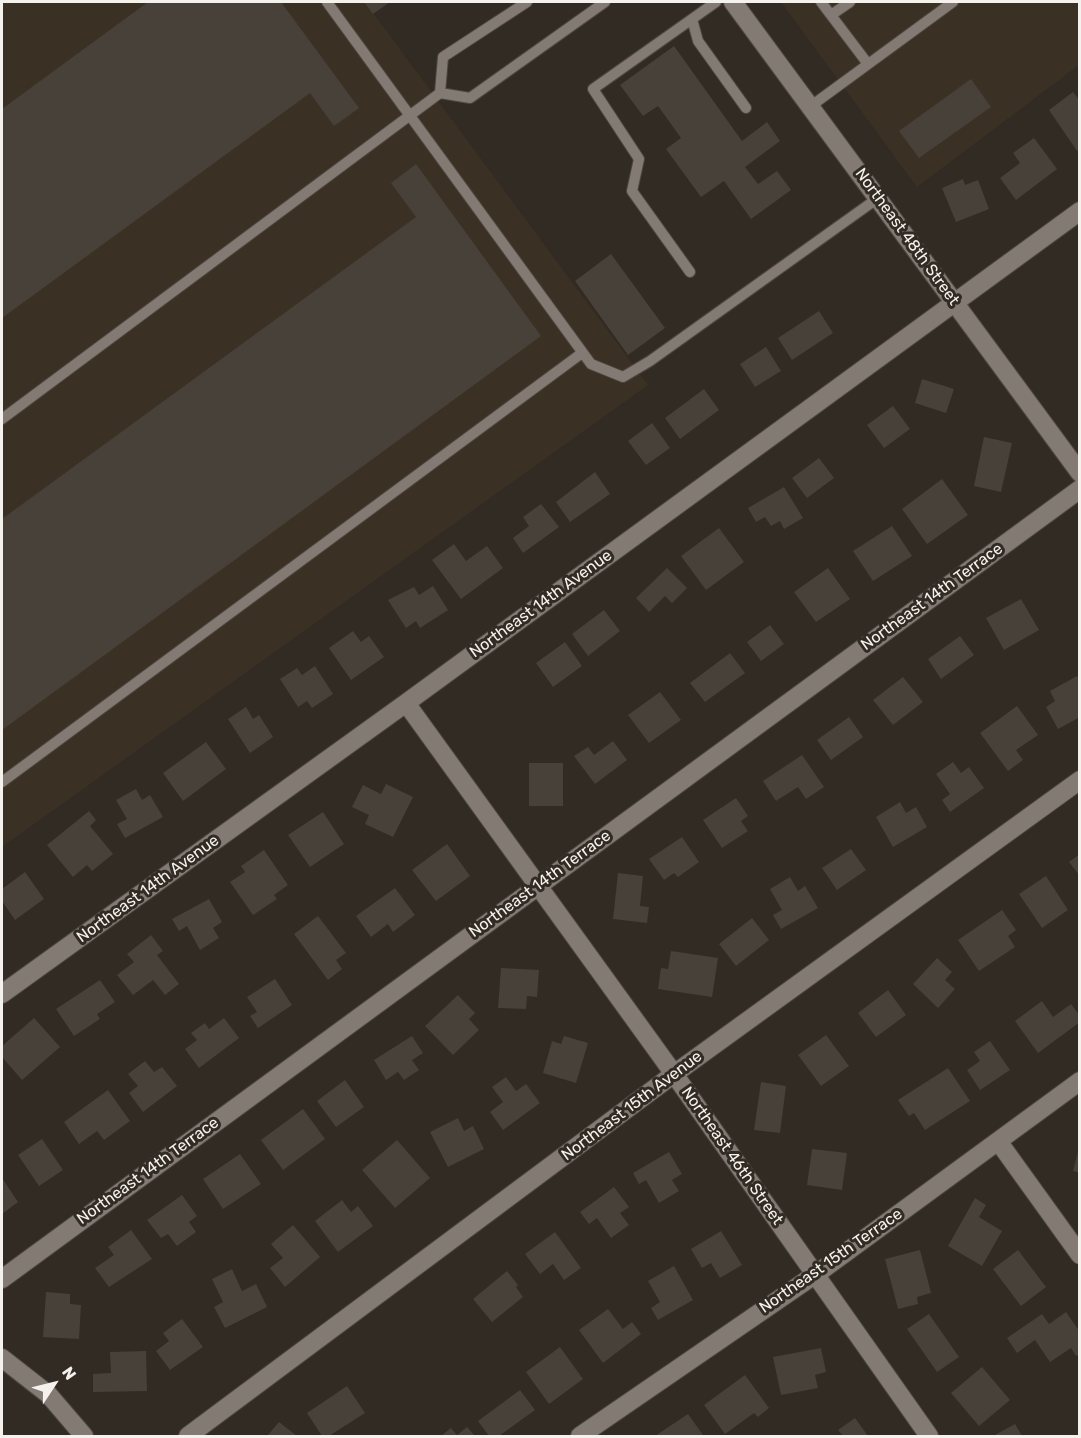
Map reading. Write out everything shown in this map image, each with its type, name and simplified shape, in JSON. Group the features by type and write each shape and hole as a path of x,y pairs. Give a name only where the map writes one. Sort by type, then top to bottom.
{"street":[{"name":"Northeast 48th Street","path":"733,2 1080,473"},
{"name":"Northeast 14th Avenue","path":"2,994 406,703 1080,211"},
{"name":"Northeast 14th Terrace","path":"2,1279 1080,489"},
{"name":"Northeast 46th Street","path":"406,703 674,1074 929,1437"},
{"name":"Northeast 15th Avenue","path":"188,1437 674,1074 1080,780"},
{"name":"Northeast 15th Terrace","path":"580,1437 816,1274 1080,1081"},
{"path":"998,1141 1080,1255"},
{"path":"2,1358 48,1395 84,1437"}],"lane":[{"path":"327,2 582,353 591,364 623,376 650,362 878,198"},
{"path":"440,93 443,57 527,2"},
{"path":"2,419 440,93 470,98 604,2"},
{"path":"690,272 632,191 639,159 592,89 716,2"},
{"path":"821,2 868,64"},
{"path":"831,15 850,2"},
{"path":"811,106 953,2"},
{"path":"692,19 698,41 746,108"},
{"path":"2,782 582,353"}],"shaded area":[{"path":"2,2 365,2 648,385 2,847"},
{"path":"781,2 1079,2 1079,65 917,187"}],"building":[{"path":"148,2 281,2 359,108 334,126 310,93 2,318 2,109"},
{"path":"364,2 390,2 373,14"},
{"path":"674,46 742,141 767,122 780,141 745,167 758,184 777,171 791,190 751,219 724,181 701,197 666,149 681,138 658,106 643,116 620,85"},
{"path":"971,79 991,107 919,158 899,131"},
{"path":"1073,92 1080,101 1080,149 1077,151 1049,110"},
{"path":"1034,138 1057,169 1016,200 1000,178 1020,163 1013,153"},
{"path":"416,164 541,336 2,730 2,519 416,217 391,183"},
{"path":"963,179 965,185 978,180 989,209 956,222 942,188"},
{"path":"611,254 665,328 628,355 575,281"},
{"path":"819,311 833,333 792,360 778,338"},
{"path":"766,347 781,371 755,387 740,364"},
{"path":"922,379 954,389 946,413 915,403"},
{"path":"704,389 719,410 680,439 665,418"},
{"path":"893,406 910,429 884,448 867,425"},
{"path":"652,423 670,448 646,465 628,441"},
{"path":"984,437 1012,443 1001,492 974,486"},
{"path":"819,458 834,478 807,498 792,478"},
{"path":"595,472 610,494 570,522 556,502"},
{"path":"942,479 968,515 927,544 902,509"},
{"path":"784,487 803,518 784,529 780,521 771,526 765,517 756,522 748,508"},
{"path":"541,504 559,527 523,553 513,538 529,526 523,517"},
{"path":"892,526 912,556 873,581 853,551"},
{"path":"719,528 744,562 706,590 681,556"},
{"path":"454,544 466,561 487,546 503,568 461,599 432,560"},
{"path":"667,568 687,588 672,603 665,596 649,612 636,598"},
{"path":"828,568 850,599 816,622 794,592"},
{"path":"433,586 448,610 420,628 416,621 406,628 388,600 414,587 419,595"},
{"path":"1021,599 1039,630 1004,650 986,618"},
{"path":"604,610 620,631 588,656 572,634"},
{"path":"770,625 784,644 761,661 747,642"},
{"path":"353,631 361,642 369,636 384,657 351,680 329,648"},
{"path":"960,636 974,655 941,679 928,659"},
{"path":"565,642 582,666 553,687 536,663"},
{"path":"730,653 745,673 705,702 690,683"},
{"path":"315,666 333,694 312,708 307,701 298,707 280,679 297,668 302,675"},
{"path":"1077,676 1080,680 1080,717 1058,729 1046,707 1055,701 1050,691"},
{"path":"903,677 923,702 893,725 873,700"},
{"path":"660,692 681,720 649,743 628,715"},
{"path":"1017,706 1038,735 1016,750 1023,760 1008,771 980,733"},
{"path":"246,707 253,719 259,715 273,737 250,753 228,719"},
{"path":"849,717 863,737 831,760 817,740"},
{"path":"613,741 627,760 595,784 574,756 588,747 594,755"},
{"path":"206,742 226,769 183,801 163,773"},
{"path":"802,755 824,787 806,799 798,787 776,801 763,781"},
{"path":"953,762 961,773 969,767 984,788 950,812 942,800 950,794 936,774"},
{"path":"529,763 563,763 563,806 529,806"},
{"path":"386,784 413,797 393,837 365,824 369,815 352,807 363,785 381,794"},
{"path":"136,789 142,800 150,795 163,817 125,838 117,824 127,819 116,800"},
{"path":"736,798 748,816 741,821 748,831 722,848 703,820"},
{"path":"900,802 906,813 916,807 927,827 893,847 876,817"},
{"path":"89,811 96,820 90,826 113,854 92,871 87,865 73,877 47,845"},
{"path":"323,812 344,844 310,867 288,835"},
{"path":"682,837 699,862 678,877 674,873 664,880 649,859"},
{"path":"447,844 470,876 436,901 412,870"},
{"path":"851,849 866,870 837,890 822,868"},
{"path":"264,850 288,885 274,895 277,899 253,915 230,882 245,872 241,866"},
{"path":"1080,854 1080,876 1069,862"},
{"path":"25,872 44,899 15,920 2,901 2,889"},
{"path":"618,873 643,876 640,906 649,907 647,923 613,919"},
{"path":"1046,876 1068,910 1042,928 1019,894"},
{"path":"790,877 798,891 805,886 818,908 781,929 773,915 782,910 770,889"},
{"path":"395,888 415,915 393,932 388,924 371,937 356,916"},
{"path":"209,899 222,922 213,928 219,938 200,950 187,926 179,931 172,919"},
{"path":"1002,910 1016,930 1008,936 1015,947 979,971 958,940"},
{"path":"318,916 346,953 336,960 342,969 328,980 294,934"},
{"path":"752,918 769,940 736,966 719,944"},
{"path":"151,935 163,951 157,955 179,984 165,995 153,980 133,995 117,975 134,962 127,954"},
{"path":"671,951 718,958 712,997 658,989 661,968 668,969"},
{"path":"937,958 952,972 945,980 955,989 938,1008 913,984"},
{"path":"501,968 539,970 537,997 527,996 526,1009 498,1008"},
{"path":"275,979 292,1005 258,1028 250,1016 257,1012 247,997"},
{"path":"100,980 115,1002 97,1014 100,1019 74,1036 56,1009"},
{"path":"888,990 906,1015 876,1037 858,1013"},
{"path":"458,995 475,1013 469,1019 479,1030 453,1055 425,1026"},
{"path":"1042,1001 1053,1017 1071,1004 1080,1016 1080,1022 1038,1053 1015,1021"},
{"path":"34,1018 60,1047 22,1080 2,1057 2,1046"},
{"path":"224,1018 239,1038 199,1068 185,1049 197,1040 191,1033 205,1023 209,1029"},
{"path":"826,1035 849,1066 821,1086 798,1055"},
{"path":"412,1036 423,1053 412,1060 419,1070 404,1080 398,1072 386,1080 374,1060"},
{"path":"564,1036 588,1043 576,1083 543,1073 552,1041 561,1044"},
{"path":"990,1041 1010,1070 980,1090 967,1070 980,1061 974,1052"},
{"path":"145,1061 154,1072 162,1067 177,1086 143,1112 129,1093 138,1086 128,1074"},
{"path":"948,1068 970,1101 925,1130 914,1113 909,1116 898,1100"},
{"path":"506,1077 516,1091 526,1084 540,1103 503,1130 490,1112 503,1102 492,1087"},
{"path":"345,1080 364,1107 336,1127 317,1101"},
{"path":"761,1082 786,1086 780,1133 754,1130"},
{"path":"108,1090 130,1121 104,1140 97,1131 79,1144 64,1122"},
{"path":"303,1109 325,1139 283,1170 261,1140"},
{"path":"458,1118 464,1131 473,1126 484,1149 448,1167 430,1132"},
{"path":"42,1139 63,1170 39,1186 18,1155"},
{"path":"397,1140 430,1178 395,1208 362,1170"},
{"path":"812,1149 847,1153 842,1190 807,1185"},
{"path":"1080,1149 1080,1173 1073,1171"},
{"path":"669,1152 682,1174 672,1180 679,1191 659,1203 646,1180 639,1184 633,1173"},
{"path":"240,1154 261,1184 223,1209 203,1179"},
{"path":"2,1178 18,1202 2,1214"},
{"path":"614,1187 629,1207 620,1213 629,1225 611,1238 597,1218 589,1224 580,1212"},
{"path":"182,1195 197,1216 189,1222 196,1232 177,1246 168,1234 161,1238 147,1220"},
{"path":"975,1198 986,1205 979,1217 1002,1231 982,1266 948,1246"},
{"path":"342,1200 351,1212 358,1206 373,1226 338,1252 315,1221"},
{"path":"293,1225 320,1257 285,1287 270,1268 283,1258 271,1244"},
{"path":"131,1230 152,1259 109,1287 95,1268 114,1255 108,1247"},
{"path":"721,1231 742,1265 720,1278 711,1263 702,1268 691,1249"},
{"path":"555,1232 581,1268 564,1280 553,1264 540,1274 525,1254"},
{"path":"920,1250 931,1293 917,1297 918,1304 898,1309 885,1259"},
{"path":"1018,1250 1046,1287 1021,1306 993,1269"},
{"path":"674,1266 693,1300 658,1320 651,1308 660,1302 648,1281"},
{"path":"232,1269 242,1291 256,1284 267,1307 225,1328 214,1307 223,1302 212,1279"},
{"path":"507,1271 518,1285 516,1287 523,1297 492,1322 473,1299"},
{"path":"46,1292 70,1294 70,1304 81,1305 79,1339 43,1337"},
{"path":"608,1309 623,1329 632,1322 641,1334 603,1363 579,1330"},
{"path":"1066,1312 1080,1332 1080,1354 1076,1356 1071,1348 1050,1362 1035,1340 1017,1353 1007,1338 1042,1314 1049,1324"},
{"path":"929,1314 959,1357 937,1372 907,1329"},
{"path":"182,1319 203,1347 170,1370 156,1351 169,1341 163,1333"},
{"path":"560,1347 583,1379 549,1404 526,1372"},
{"path":"821,1348 826,1372 815,1375 818,1388 781,1395 773,1357"},
{"path":"146,1351 147,1391 93,1392 93,1374 111,1373 110,1352"},
{"path":"982,1367 1010,1400 979,1426 951,1393"},
{"path":"745,1375 769,1408 758,1417 754,1413 725,1434 704,1405"},
{"path":"347,1386 365,1413 329,1436 322,1436 307,1413"},
{"path":"520,1390 535,1410 499,1436 489,1436 478,1421"},
{"path":"688,1414 703,1435 655,1436"},
{"path":"855,1418 868,1436 843,1436 838,1430"},
{"path":"279,1422 297,1436 267,1436"},
{"path":"1015,1424 1022,1436 993,1436"},
{"path":"467,1427 475,1436 441,1436 451,1428 457,1435"}]}
